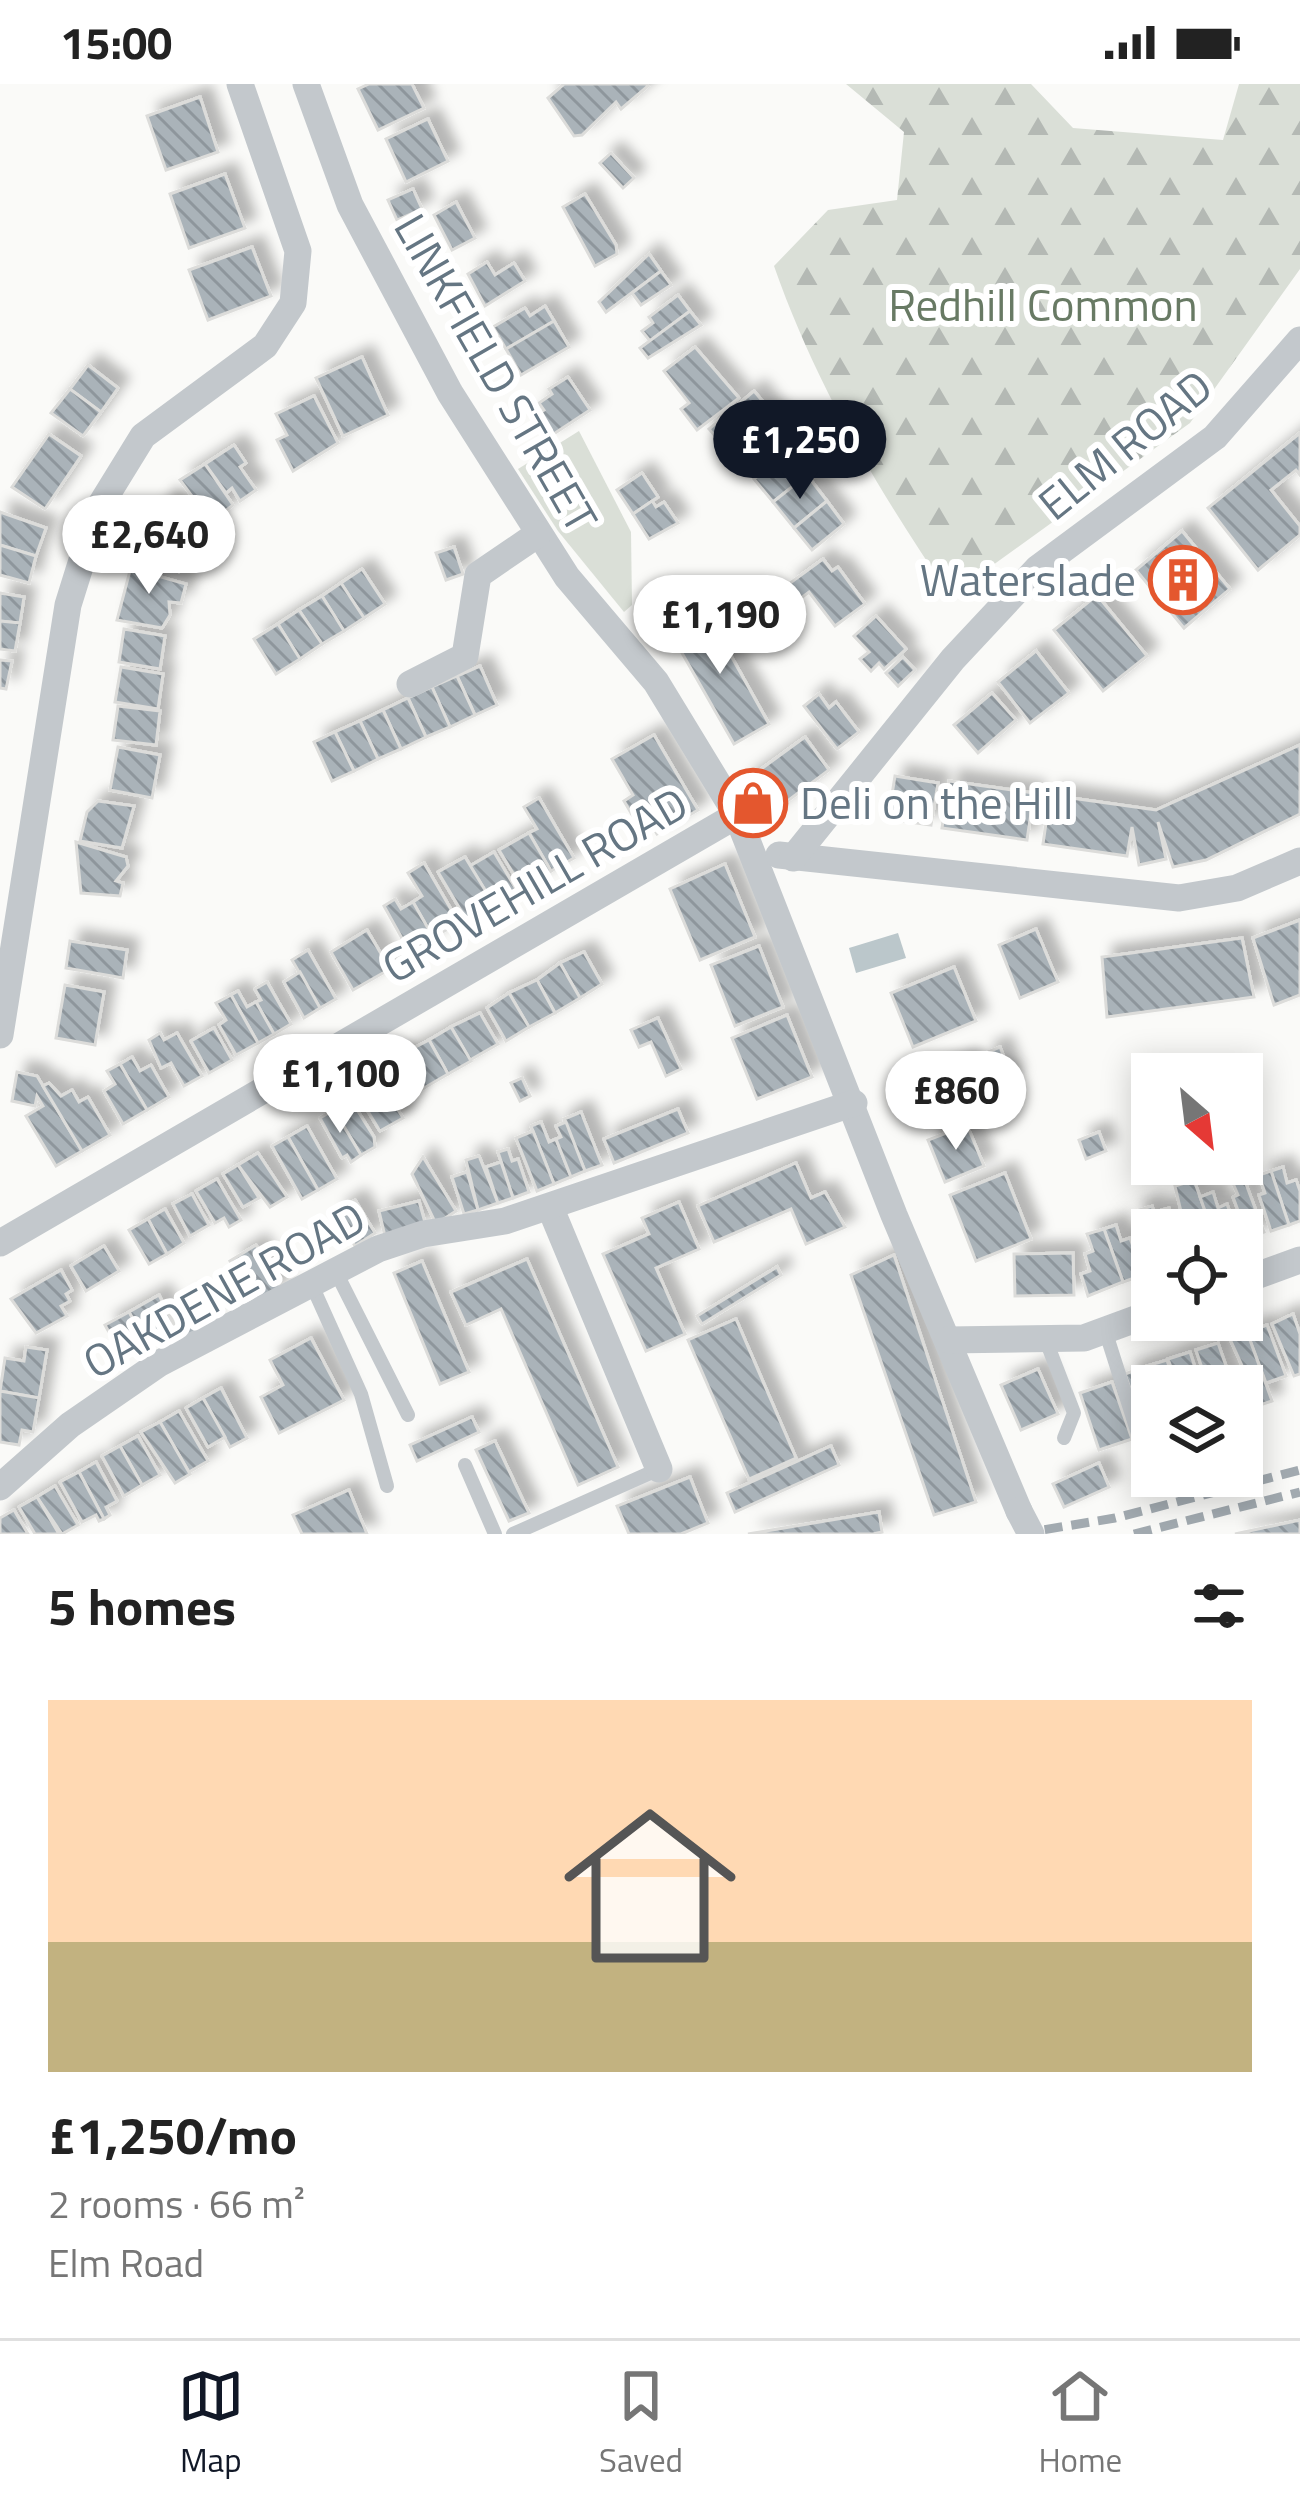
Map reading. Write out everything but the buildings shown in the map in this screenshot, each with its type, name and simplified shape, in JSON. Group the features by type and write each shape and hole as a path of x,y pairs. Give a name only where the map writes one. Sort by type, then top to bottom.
{"street":[{"path":"0,1035 68,605 98,509 143,436 265,346 293,303 298,251 240,84"},
{"name":"LINKFIELD STREET","path":"306,84 350,205 450,393 538,534 656,682 737,815 854,1102 894,1215 1025,1522"},
{"name":"ELM ROAD","path":"793,858 953,658 1038,568 1214,437 1300,340"},
{"path":"410,684 465,656 478,575 538,534"},
{"name":"GROVEHILL ROAD","path":"0,1243 737,815"},
{"path":"754,853 1179,898 1237,888 1300,861"},
{"name":"OAKDENE ROAD","path":"0,1487 70,1425 160,1363 400,1240 482,1227 550,1207 854,1102"},
{"path":"550,1207 659,1469"},
{"path":"1263,1273 1300,1260"},
{"path":"948,1340 1084,1337 1131,1321"}],"lane":[{"path":"323,1277 408,1415"},
{"path":"323,1277 388,1486"},
{"path":"1105,1330 1131,1412"},
{"path":"1045,1338 1074,1413 1064,1438"},
{"path":"465,1466 494,1534"},
{"path":"513,1534 659,1469"}],"green space":[{"name":"Redhill Common","path":"846,84 1031,84 1073,128 1223,140 1239,84 1300,84 1300,269 1190,423 950,596 851,437 809,353 774,266 828,210 897,200 904,132"},
{"path":"579,431 631,532 632,605 624,612 558,531 518,469"}],"shaded area":[{"path":"898,933 906,958 856,973 849,948"}],"railway":[{"path":"1018,1534 1115,1518 1300,1470"},
{"path":"1134,1534 1300,1492"}],"place":[{"name":"Waterslade","path":"1183,580"},
{"name":"Deli on the Hill","path":"753,803"}]}
